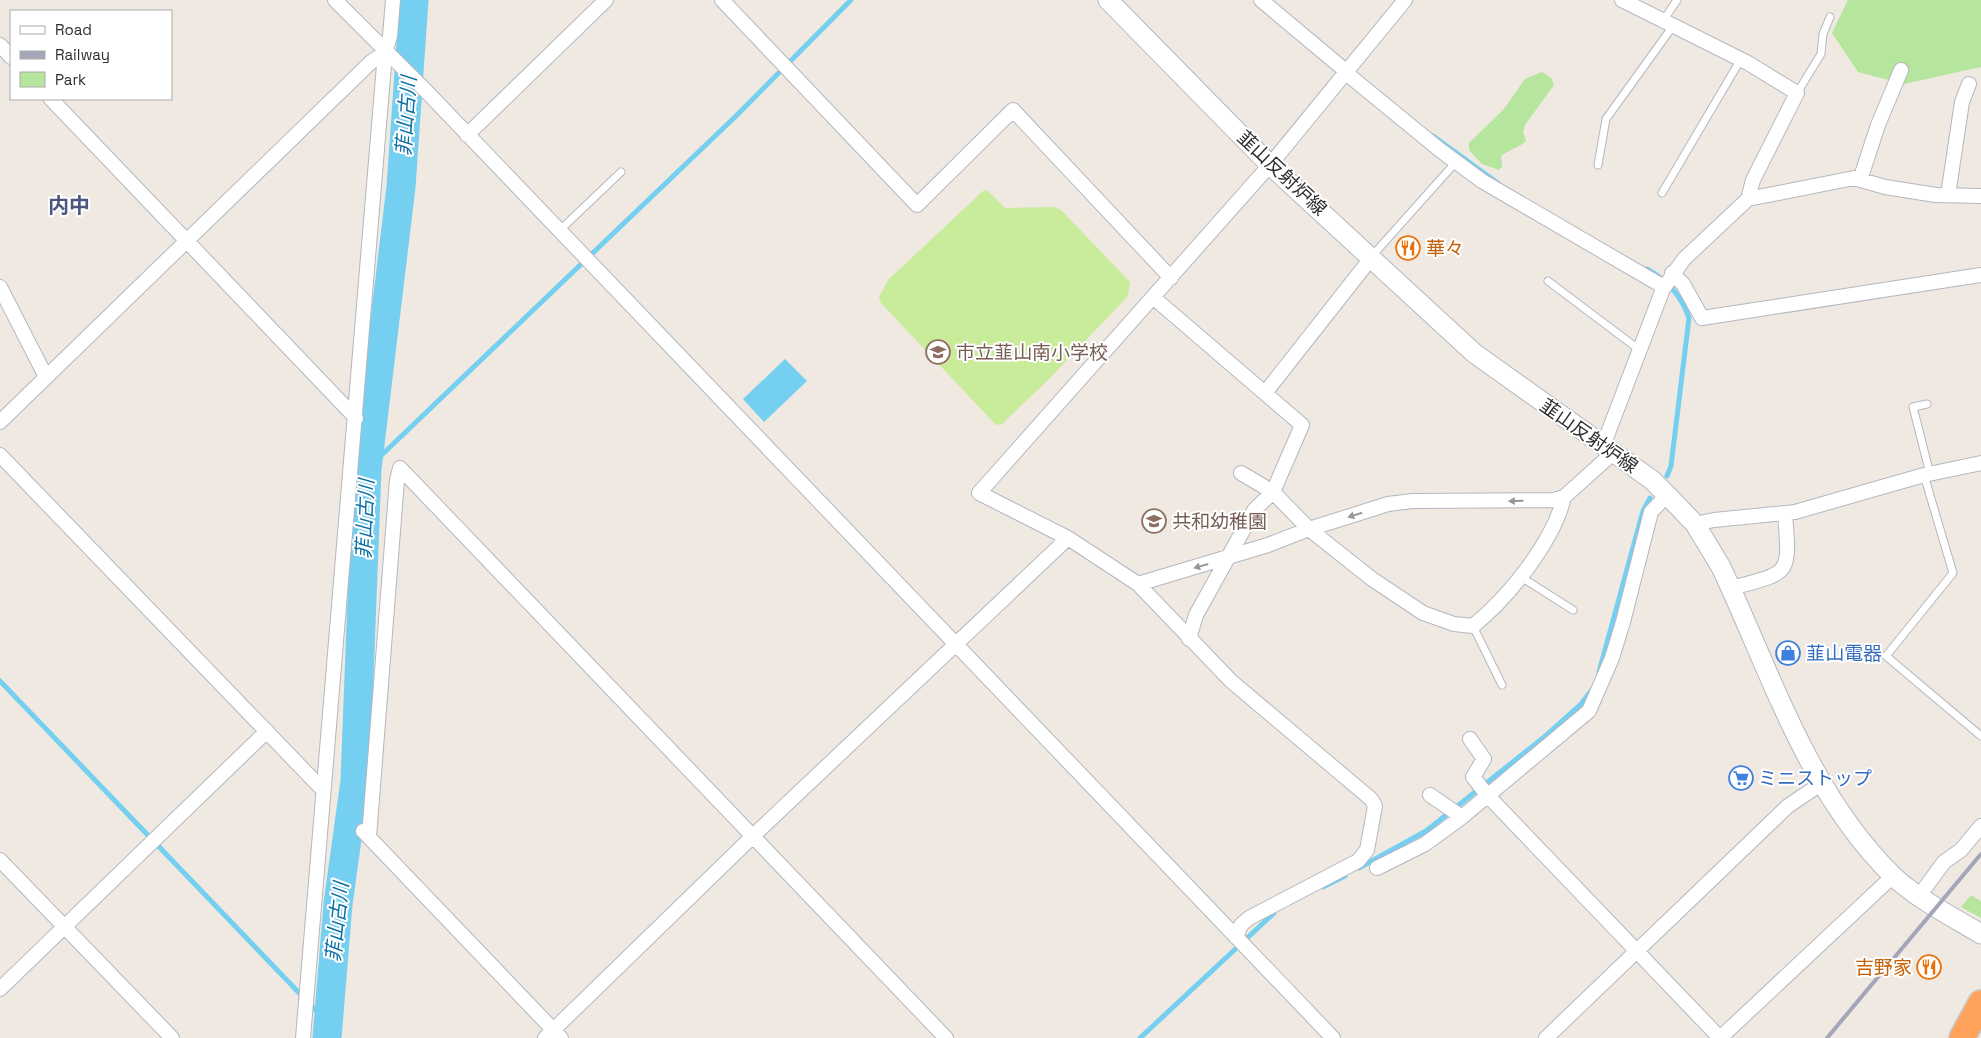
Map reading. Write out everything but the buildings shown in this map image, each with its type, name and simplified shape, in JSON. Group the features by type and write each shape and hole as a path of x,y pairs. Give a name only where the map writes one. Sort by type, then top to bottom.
{"highway":[{"path":"1962,1038 1981,1003"}],"main road":[{"name":"韮山反射炉線","path":"1108,0 1270,165 1474,353 1608,449 1667,495 1695,524 1707,542 1731,588 1796,736 1822,783 1850,825 1893,876 1919,896 1981,934"}],"street":[{"path":"335,0 956,643 1333,1038"},
{"path":"303,1038 385,53 390,36 393,0"},
{"path":"467,135 606,0"},
{"path":"722,0 916,205 1013,110 1171,278"},
{"path":"1260,0 1346,73 1482,181 1664,287"},
{"path":"1239,940 1241,925 1250,918 1358,861 1366,854 1375,806 1371,799 1351,780 1231,681 1138,584 1068,538 980,493 1270,165 1405,0"},
{"path":"1632,2 1668,23 1741,59 1797,93 1753,180 1748,199"},
{"path":"0,46 10,56"},
{"path":"0,422 371,62 385,53"},
{"path":"1860,180 1878,126 1901,70"},
{"path":"1948,195 1961,109 1969,84"},
{"path":"52,100 356,418"},
{"path":"1241,473 1273,492 1309,529 1372,580 1423,613 1454,624 1473,626 1496,608 1521,578 1549,530 1564,497 1608,449 1664,287 1672,273 1696,246 1748,199 1854,178 1886,187 1948,195 1981,196"},
{"path":"1265,393 1372,257"},
{"path":"1672,273 1683,284 1702,318 1981,275"},
{"path":"0,287 46,378"},
{"path":"1154,298 1302,425 1273,492 1254,510 1196,615 1189,639"},
{"path":"0,456 323,790"},
{"path":"1695,524 1714,520 1785,514 1927,475 1981,463"},
{"path":"946,1038 753,836 400,468 397,480 365,832 553,1035 753,836 1068,538"},
{"path":"1377,868 1425,844 1456,813 1585,716 1592,707 1623,622 1651,512 1667,495"},
{"path":"1138,584 1227,558 1388,504 1413,501 1554,500 1564,497"},
{"path":"1731,588 1769,578 1784,568 1788,556 1785,514"},
{"path":"0,989 266,731"},
{"path":"1470,738 1484,759 1473,777 1484,791 1720,1038 1893,876"},
{"path":"1546,1038 1788,806 1822,783"},
{"path":"1430,795 1456,813"},
{"path":"1919,896 1944,862 1961,850 1981,826"},
{"path":"0,860 172,1038"}],"lane":[{"path":"1598,165 1606,119 1668,23 1677,0"},
{"path":"1797,93 1821,54 1823,34 1830,17"},
{"path":"1662,193 1741,59"},
{"path":"1372,257 1456,162"},
{"path":"559,231 621,172"},
{"path":"1548,281 1641,351"},
{"path":"1927,404 1913,407 1927,475 1953,573 1886,656 1981,736"},
{"path":"1521,578 1573,610"},
{"path":"1473,626 1502,685"}],"green space":[{"path":"1848,0 1981,0 1981,67 1904,84 1858,72 1832,33"},
{"path":"1542,72 1551,78 1554,85 1525,125 1523,132 1526,141 1501,156 1502,167 1499,170 1482,164 1469,150 1469,143 1504,109 1525,79"},
{"path":"987,190 1005,208 1053,207 1061,210 1130,282 1128,296 1049,379 1002,424 996,425 881,303 879,297 888,280 983,191"},
{"path":"1971,895 1981,901 1981,918 1961,907"}],"water":[{"path":"785,359 807,381 764,422 743,399"}],"waterway":[{"name":"菲山古川","path":"327,1038 338,904 355,781 367,469 401,187 414,0"},
{"path":"367,469 736,116 851,0"},
{"path":"1433,136 1499,184"},
{"path":"1647,269 1661,278 1673,290 1689,318 1671,466 1667,476"},
{"path":"1599,672 1643,511 1650,498"},
{"path":"0,681 328,1023"},
{"path":"1359,868 1426,831 1543,738 1581,704 1591,691"},
{"path":"1323,887 1345,876"},
{"path":"1140,1038 1274,913"}],"railway":[{"path":"1827,1038 1981,854"}],"place":[{"name":"華々","path":"1408,248"},
{"name":"市立韮山南小学校","path":"938,352"},
{"name":"共和幼稚園","path":"1154,521"},
{"name":"韮山電器","path":"1788,653"},
{"name":"ミニストップ","path":"1741,778"},
{"name":"吉野家","path":"1929,967"}],"district":[{"name":"内中","path":"69,205"}]}
